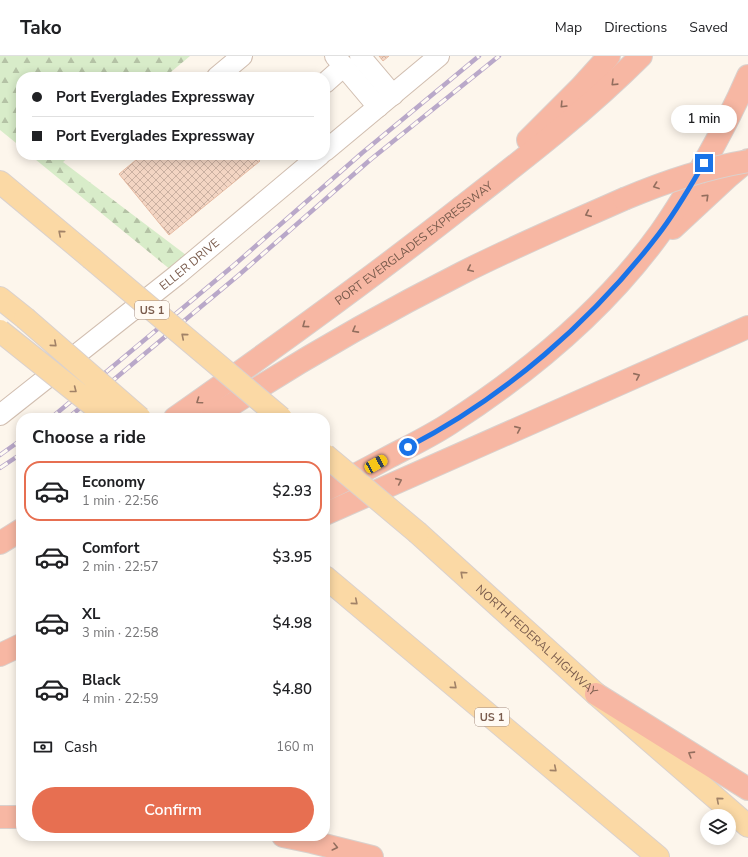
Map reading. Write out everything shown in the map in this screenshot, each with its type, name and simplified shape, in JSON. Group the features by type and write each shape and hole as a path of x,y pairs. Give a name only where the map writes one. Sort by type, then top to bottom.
{"highway":[{"path":"434,229 536,132 609,56"},
{"name":"PORT EVERGLADES EXPRESSWAY","path":"182,413 298,331 532,153 580,114 641,56"},
{"path":"330,487 448,425 503,387 558,342 612,290 637,262 679,205 737,103 748,76"},
{"path":"637,262 729,176 748,161"},
{"path":"219,413 298,363 404,303 469,270 655,186 709,169 748,161"},
{"path":"330,512 748,327"},
{"path":"0,655 16,647"},
{"path":"596,694 748,789"},
{"path":"0,817 16,817"},
{"path":"307,841 372,857"}],"main road":[{"name":"US 1","path":"0,182 275,413"},
{"path":"0,298 134,413"},
{"path":"0,331 104,413"},
{"name":"NORTH FEDERAL HIGHWAY","path":"330,459 418,533 596,694 748,826"},
{"name":"US 1","path":"330,581 658,857"}],"street":[{"path":"223,72 242,56"},
{"path":"330,147 439,56"},
{"path":"330,77 346,59 385,101"},
{"name":"ELLER DRIVE","path":"0,415 177,275 314,160"}],"green space":[{"path":"0,56 190,56 171,72 16,72 16,143 0,130"},
{"path":"36,160 65,160 63,162 194,261 177,275"}],"building":[{"path":"379,56 389,56 383,61"},
{"path":"136,160 260,161 169,235 119,174"}],"railway":[{"path":"57,413 233,266 362,153 479,56"},
{"path":"74,413 240,274 370,160 499,56"},
{"path":"0,455 16,444"},
{"path":"0,468 16,457"}],"route":[{"path":"408,447 448,425 503,387 558,342 586,316 637,262 659,234 679,205 704,163"}]}
